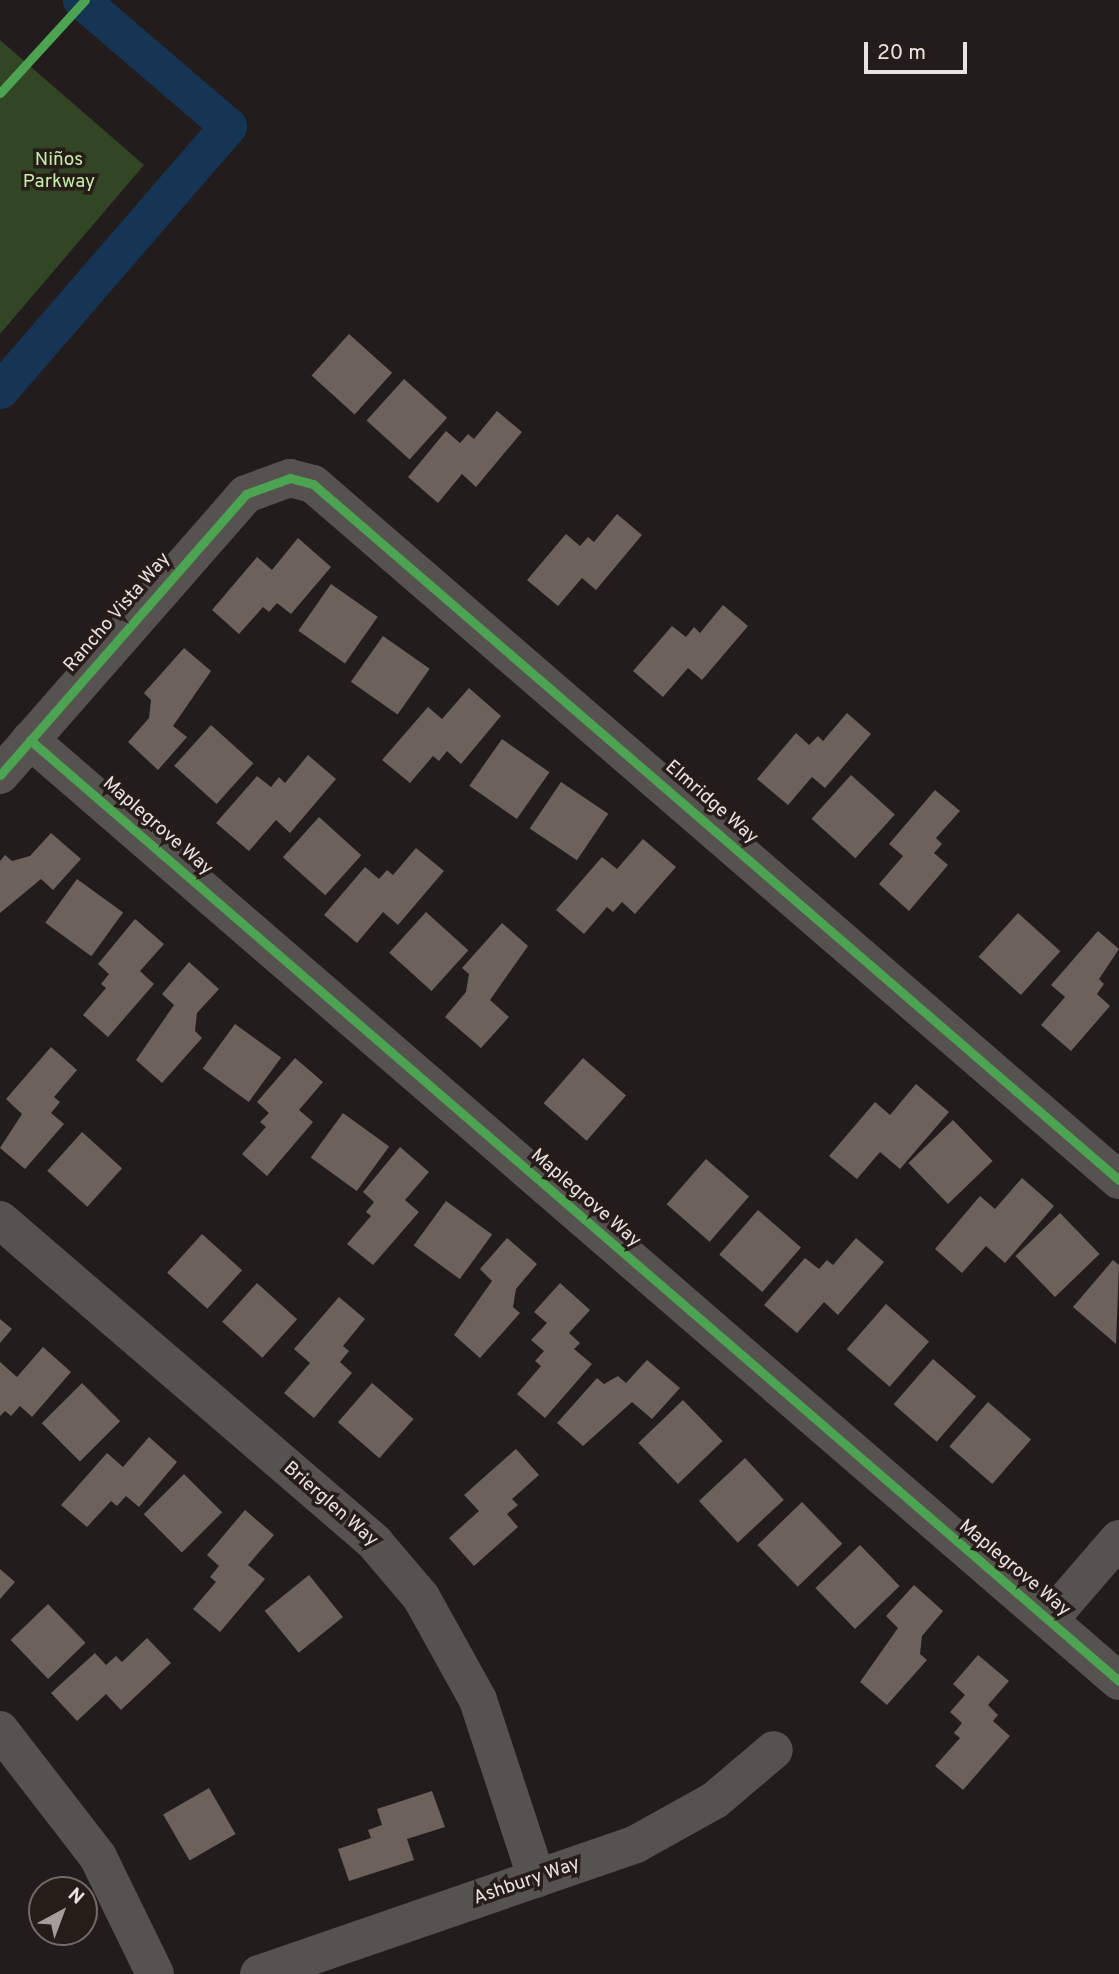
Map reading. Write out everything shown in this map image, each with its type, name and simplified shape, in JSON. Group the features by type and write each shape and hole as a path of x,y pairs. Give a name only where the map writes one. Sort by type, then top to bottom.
{"street":[{"name":"Elmridge Way","path":"268,481 290,478 332,498 1119,1180"},
{"name":"Rancho Vista Way","path":"0,775 228,512 268,481"},
{"name":"Maplegrove Way","path":"30,740 1119,1682"},
{"name":"Brierglen Way","path":"0,1220 375,1543 421,1597 478,1700 537,1879"},
{"path":"1049,1620 1119,1539"},
{"path":"0,1730 98,1857 155,1974"},
{"name":"Ashbury Way","path":"259,1974 636,1844 689,1816 774,1751"}],"green space":[{"name":"Niños Parkway","path":"0,40 144,165 0,334"}],"building":[{"path":"349,334 392,373 355,414 312,376"},
{"path":"404,379 447,418 410,459 367,421"},
{"path":"497,411 522,432 476,487 462,474 438,503 408,477 446,431 460,443 468,434 474,439"},
{"path":"617,514 642,535 596,590 582,578 558,606 527,580 566,534 580,546 588,537 594,542"},
{"path":"298,538 331,567 291,614 277,603 269,612 263,607 239,634 212,610 257,557 272,570"},
{"path":"331,584 378,617 345,663 298,631"},
{"path":"723,605 748,626 702,680 688,668 663,697 633,671 672,626 686,637 694,627 700,633"},
{"path":"383,636 430,669 398,715 351,682"},
{"path":"184,648 211,671 173,726 187,737 158,770 128,742 149,718 151,700 144,693"},
{"path":"469,688 501,716 461,764 447,751 439,761 433,756 410,783 382,760 428,707 442,719"},
{"path":"847,713 871,734 825,788 812,777 788,805 757,779 796,733 809,745 818,736 823,741"},
{"path":"211,725 253,763 217,804 174,766"},
{"path":"502,739 550,772 517,819 469,786"},
{"path":"308,755 336,779 290,833 276,820 249,851 216,823 257,776 271,787 279,777 285,783"},
{"path":"851,775 895,814 855,858 812,819"},
{"path":"561,782 608,814 577,860 530,828"},
{"path":"935,790 960,811 936,838 942,844 934,853 948,865 909,911 879,884 903,856 889,844"},
{"path":"319,817 361,855 325,895 283,857"},
{"path":"51,833 81,859 53,890 41,879 0,913 0,861 5,855 12,861 30,856"},
{"path":"643,839 676,867 635,914 622,902 613,912 607,907 584,934 556,910 602,857 617,869"},
{"path":"416,848 444,871 398,925 383,912 357,943 324,915 365,867 379,879 387,870 393,875"},
{"path":"77,879 123,913 91,956 45,923"},
{"path":"426,912 468,950 432,991 389,953"},
{"path":"1018,913 1060,951 1021,995 979,957"},
{"path":"135,919 164,944 140,971 154,984 108,1037 83,1015 106,988 101,984 109,974 98,964"},
{"path":"502,923 528,946 490,1000 509,1017 481,1048 445,1017 466,992 469,974 462,968"},
{"path":"1098,931 1119,949 1099,979 1104,984 1097,994 1110,1006 1071,1051 1041,1025 1065,997 1051,985"},
{"path":"189,962 219,989 197,1013 195,1031 202,1038 162,1083 136,1060 174,1005 162,994"},
{"path":"235,1024 281,1058 249,1102 203,1068"},
{"path":"51,1047 77,1070 54,1097 60,1102 51,1113 64,1124 25,1169 0,1148 22,1114 6,1099"},
{"path":"295,1058 323,1082 299,1110 313,1122 267,1176 242,1154 266,1127 260,1122 269,1113 257,1102"},
{"path":"583,1058 626,1095 587,1141 544,1103"},
{"path":"916,1084 949,1112 900,1169 880,1152 857,1179 829,1156 875,1102 890,1115"},
{"path":"343,1113 389,1147 357,1191 311,1157"},
{"path":"953,1120 993,1161 948,1204 908,1163"},
{"path":"82,1132 122,1168 87,1207 47,1171"},
{"path":"400,1147 429,1172 405,1200 419,1212 373,1265 347,1244 371,1216 366,1212 374,1202 363,1192"},
{"path":"706,1159 749,1196 710,1242 667,1204"},
{"path":"1022,1178 1054,1206 1005,1263 986,1246 962,1273 935,1249 980,1196 995,1209"},
{"path":"446,1201 492,1235 460,1279 414,1245"},
{"path":"758,1210 801,1247 762,1292 719,1255"},
{"path":"1060,1213 1100,1254 1055,1297 1015,1256"},
{"path":"202,1234 242,1270 207,1309 167,1273"},
{"path":"507,1238 537,1264 516,1289 513,1307 520,1313 480,1358 454,1335 492,1281 480,1269"},
{"path":"856,1238 884,1262 838,1315 824,1302 797,1333 764,1305 805,1258 819,1269 827,1260 833,1265"},
{"path":"1113,1260 1119,1265 1116,1344 1073,1307"},
{"path":"257,1283 297,1319 262,1358 222,1322"},
{"path":"560,1283 590,1310 569,1333 580,1343 574,1349 592,1364 545,1418 517,1394 541,1366 535,1361 544,1351 531,1340 547,1323 534,1312"},
{"path":"339,1297 365,1319 343,1346 349,1351 340,1362 352,1373 314,1418 284,1393 310,1363 294,1349"},
{"path":"886,1304 929,1341 890,1387 847,1349"},
{"path":"0,1319 12,1329 0,1343"},
{"path":"43,1347 71,1372 32,1417 20,1406 11,1416 5,1411 0,1416 0,1362 17,1377"},
{"path":"933,1359 976,1396 937,1442 894,1404"},
{"path":"647,1360 680,1388 652,1419 632,1402 583,1446 557,1423 597,1378 604,1384 618,1376 626,1383"},
{"path":"82,1383 120,1421 80,1461 42,1423"},
{"path":"372,1383 414,1419 379,1458 338,1422"},
{"path":"683,1400 723,1441 678,1484 638,1443"},
{"path":"988,1402 1031,1439 992,1484 949,1447"},
{"path":"149,1437 177,1462 139,1507 126,1496 117,1506 111,1501 87,1527 61,1505 107,1453 123,1467"},
{"path":"516,1449 539,1475 512,1499 518,1505 507,1514 518,1527 474,1566 449,1538 479,1511 464,1495"},
{"path":"745,1458 784,1500 738,1543 699,1501"},
{"path":"184,1474 222,1512 182,1552 144,1514"},
{"path":"802,1502 842,1544 798,1587 757,1545"},
{"path":"245,1510 274,1535 248,1565 265,1579 220,1632 193,1609 216,1582 210,1577 219,1566 207,1555"},
{"path":"860,1545 900,1586 855,1629 815,1588"},
{"path":"0,1569 15,1582 0,1599"},
{"path":"309,1575 343,1617 299,1653 265,1611"},
{"path":"914,1585 943,1611 922,1636 920,1654 927,1660 887,1705 860,1682 898,1628 886,1616"},
{"path":"48,1604 86,1643 48,1679 11,1640"},
{"path":"147,1638 171,1663 121,1710 106,1694 77,1721 51,1693 95,1653 106,1665 116,1656 122,1662"},
{"path":"978,1655 1009,1681 988,1705 998,1715 993,1721 1010,1736 963,1790 935,1766 960,1738 954,1733 962,1723 950,1712 965,1695 953,1684"},
{"path":"209,1788 236,1834 190,1860 163,1814"},
{"path":"432,1791 445,1827 407,1839 414,1860 349,1881 338,1849 371,1838 368,1830 382,1825 377,1809"}],"waterway":[{"path":"0,390 228,126 81,0"}],"cycle path":[{"path":"0,93 85,0"},
{"path":"0,775 246,494 290,478 313,484 1119,1180"},
{"path":"30,740 1119,1681"}]}
